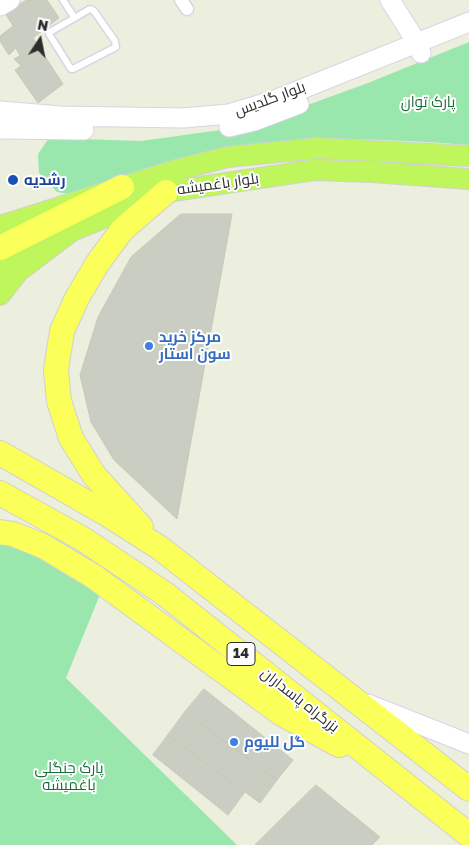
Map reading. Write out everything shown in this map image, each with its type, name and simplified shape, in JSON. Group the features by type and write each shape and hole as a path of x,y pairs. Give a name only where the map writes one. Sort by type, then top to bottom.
{"highway":[{"path":"0,248 122,187"},
{"path":"160,548 94,475 71,438 59,401 56,370 62,332 77,298 97,264 122,230 166,192"},
{"name":"14","path":"0,453 105,513 160,548 469,789"},
{"name":"بزرگراه پاسداران","path":"0,492 83,539 165,594 469,835"},
{"path":"0,532 13,534 43,546 93,576 282,714 394,774"}],"main road":[{"path":"0,6 10,0"},
{"path":"390,0 419,49"},
{"name":"بلوار گلدیس","path":"0,129 183,132 231,127 276,113 419,49 469,22"},
{"name":"بلوار گلدیس","path":"0,111 61,116 174,118 228,114 272,101 419,49 469,36"},
{"name":"بلوار باغمیشه","path":"0,226 61,205 176,170 228,157 272,151 318,148 469,156"},
{"name":"بلوار باغمیشه","path":"0,295 20,272 72,231 166,192 314,170 469,179"},
{"path":"0,267 30,250 72,231"},
{"path":"350,697 469,744"}],"lane":[{"path":"63,0 74,17"},
{"path":"92,9 115,40 116,47 77,69 71,69 49,34 74,17 92,9"}],"green space":[{"name":"پارک توان","path":"469,42 469,145 362,139 327,139 255,144 220,149 170,161 70,194 57,192 39,173 38,154 49,138 141,141 250,126 368,83"},
{"name":"پارک جنگلی باغمیشه","path":"0,543 8,544 58,567 101,592 66,678 237,845 0,845"}],"building":[{"path":"27,0 47,0 59,18 33,38 63,84 38,103 15,70 21,66 14,59 20,56 16,48 9,55 0,41 0,36 13,26 5,13"},
{"name":"مرکز خرید سون استار","path":"181,214 232,214 177,519 114,460 91,422 80,375 98,317 131,257"},
{"path":"204,689 293,760 277,780 185,712"},
{"path":"185,712 277,780 260,803 168,735"},
{"path":"168,735 245,792 228,815 153,755"},
{"path":"316,785 380,837 372,845 255,845"}],"place":[{"name":"رشدیه","path":"13,180"},
{"name":"مرکز خرید سون استار","path":"149,346"},
{"name":"گل للیوم","path":"234,742"}]}
